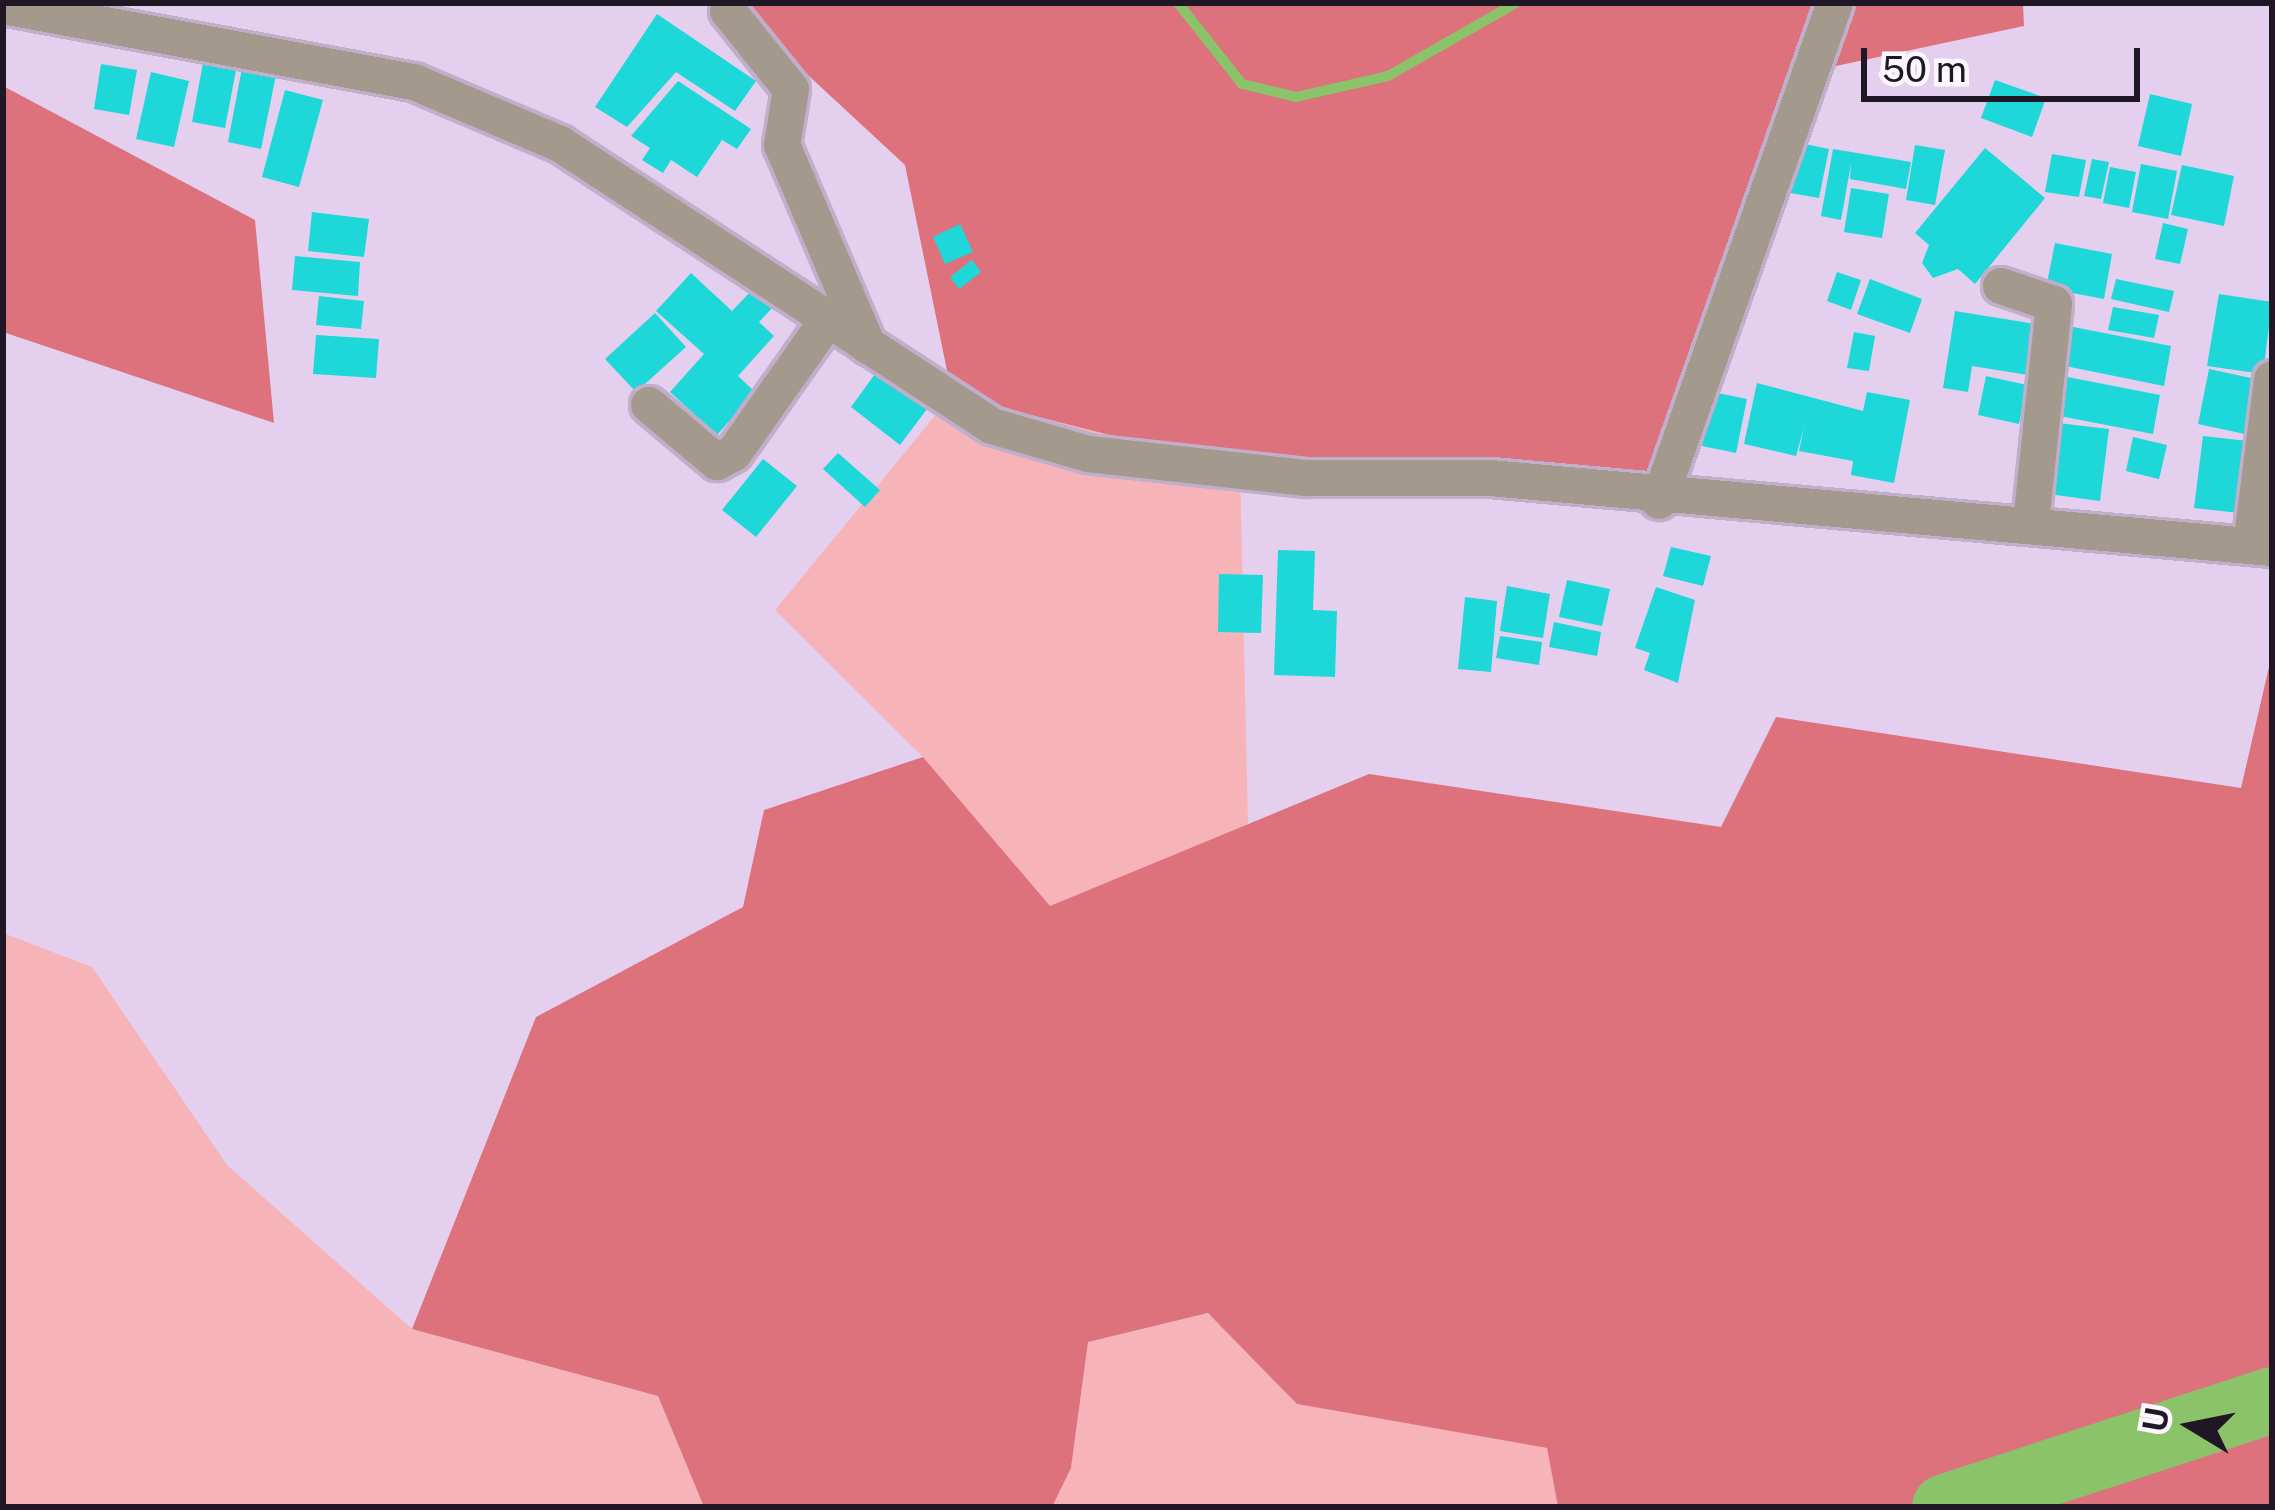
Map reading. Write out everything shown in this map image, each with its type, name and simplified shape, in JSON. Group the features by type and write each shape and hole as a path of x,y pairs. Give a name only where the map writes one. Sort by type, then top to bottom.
{"street":[{"path":"1659,501 1835,3"},
{"path":"3,5 414,82 560,144 761,269 826,322 992,426 1088,454 1307,478 1490,478 1659,501 2031,523 2262,547 2272,379"},
{"path":"728,11 791,89 782,145 868,346"},
{"path":"2001,286 2054,304 2031,523"},
{"path":"649,405 718,462 734,454 826,322"}],"shaded area":[{"path":"730,3 2023,3 2024,26 1836,66 1646,476 1240,468 952,395 905,165"},
{"path":"3,86 255,220 274,423 3,332"},
{"path":"952,395 1240,468 1248,824 1050,907 923,757 775,610"},
{"path":"2272,654 2272,1507 1558,1507 1547,1448 1297,1404 1208,1313 1088,1342 1071,1468 1052,1507 704,1507 658,1396 412,1329 536,1017 743,907 764,810 923,757 1050,906 1369,774 1721,827 1776,717 2241,788"},
{"path":"3,933 92,967 227,1165 412,1329 658,1396 704,1507 3,1507"},
{"path":"1209,1313 1297,1404 1547,1448 1558,1507 1052,1507 1071,1468 1088,1342"}],"building":[{"path":"657,14 756,81 735,111 676,72 627,127 595,107"},
{"path":"203,63 236,70 225,128 192,122"},
{"path":"243,63 277,70 261,149 228,142"},
{"path":"101,64 137,70 129,115 94,109"},
{"path":"151,72 189,81 174,147 136,139"},
{"path":"1995,80 2046,98 2032,137 1981,118"},
{"path":"678,81 751,129 737,149 722,140 697,177 671,160 663,173 642,160 650,148 631,136"},
{"path":"285,90 323,100 299,187 262,177"},
{"path":"2150,94 2192,104 2181,156 2138,146"},
{"path":"1800,143 1829,149 1819,198 1790,193"},
{"path":"1915,145 1945,150 1935,205 1906,200"},
{"path":"1985,148 2045,198 1975,284 1958,269 1933,278 1922,263 1929,245 1915,233"},
{"path":"1833,149 1911,162 1906,189 1850,179 1851,164 1841,220 1821,216"},
{"path":"2052,154 2086,160 2079,197 2045,192"},
{"path":"2092,159 2109,162 2101,199 2084,196"},
{"path":"2141,164 2177,171 2168,219 2132,212"},
{"path":"2182,165 2234,176 2224,226 2171,215"},
{"path":"2110,167 2136,172 2129,208 2103,203"},
{"path":"1851,188 1889,194 1882,238 1844,232"},
{"path":"312,212 369,219 364,257 308,251"},
{"path":"2163,223 2188,229 2180,264 2155,259"},
{"path":"960,224 973,252 945,264 933,237"},
{"path":"2055,243 2112,254 2104,299 2046,288"},
{"path":"295,256 360,262 358,296 292,290"},
{"path":"972,260 981,272 959,289 950,277"},
{"path":"1837,272 1861,280 1851,310 1827,301"},
{"path":"691,273 732,311 754,288 774,306 759,322 774,336 738,376 755,392 717,435 670,392 704,354 656,311"},
{"path":"1870,279 1922,299 1910,333 1857,314"},
{"path":"2116,279 2174,291 2169,312 2111,299"},
{"path":"2219,294 2272,302 2263,374 2207,366"},
{"path":"319,296 364,301 361,329 316,325"},
{"path":"2113,307 2159,315 2154,338 2108,330"},
{"path":"1955,311 2036,324 2028,375 1972,366 1968,392 1943,388"},
{"path":"655,313 686,347 636,392 605,359"},
{"path":"2063,325 2171,346 2164,386 2055,364"},
{"path":"1854,332 1875,336 1869,371 1847,368"},
{"path":"316,335 379,339 376,378 313,374"},
{"path":"883,363 933,401 900,445 851,407"},
{"path":"2209,369 2265,381 2254,436 2198,424"},
{"path":"2052,374 2160,395 2153,434 2044,413"},
{"path":"1986,376 2027,385 2019,424 1978,415"},
{"path":"1757,383 1863,411 1867,392 1910,400 1894,483 1851,475 1853,461 1799,451 1804,428 1796,456 1744,444"},
{"path":"1713,392 1747,399 1736,453 1702,446"},
{"path":"2050,422 2109,429 2100,501 2041,493"},
{"path":"2203,436 2257,442 2248,514 2194,508"},
{"path":"2133,437 2167,445 2159,479 2126,471"},
{"path":"838,453 880,490 865,507 823,469"},
{"path":"763,459 797,486 756,537 722,510"},
{"path":"1671,547 1711,556 1703,586 1663,576"},
{"path":"1278,550 1315,551 1313,610 1337,611 1335,677 1274,675"},
{"path":"1219,574 1263,575 1261,633 1218,632"},
{"path":"1567,580 1610,589 1602,626 1559,617"},
{"path":"1507,586 1550,594 1543,638 1500,631"},
{"path":"1656,587 1695,600 1678,683 1644,670 1650,653 1635,648"},
{"path":"1465,597 1497,601 1491,672 1458,669"},
{"path":"1554,622 1601,632 1597,656 1549,647"},
{"path":"1500,636 1542,642 1539,665 1496,658"}],"waterway":[{"path":"1178,3 1242,84 1296,97 1388,76 1516,3"},
{"path":"1945,1507 2272,1400"}]}
